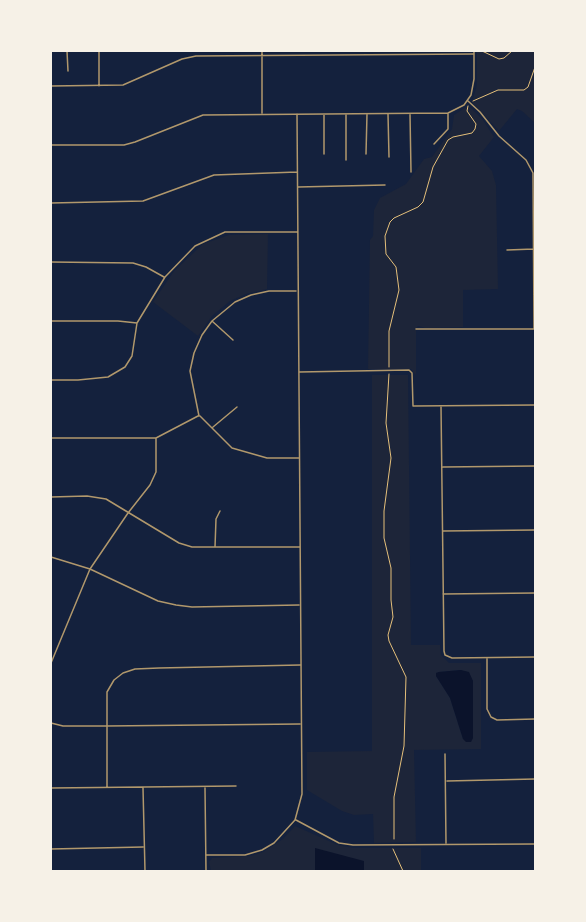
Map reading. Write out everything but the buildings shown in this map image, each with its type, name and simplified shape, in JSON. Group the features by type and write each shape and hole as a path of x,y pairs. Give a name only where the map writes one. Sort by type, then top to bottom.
{"street":[{"path":"67,51 68,71"},
{"path":"99,51 99,86"},
{"path":"262,51 262,114"},
{"path":"51,86 123,85 182,59 196,56 474,53 474,87 468,101 448,113 198,116 124,145 51,145"},
{"path":"416,329 534,329 533,173 529,164 494,131 480,112 468,101"},
{"path":"388,113 388,157"},
{"path":"410,113 411,172"},
{"path":"434,144 448,129 448,113"},
{"path":"206,855 245,855 262,850 282,836 295,820 302,794 297,114"},
{"path":"324,114 324,154"},
{"path":"346,114 346,160"},
{"path":"366,154 368,114"},
{"path":"51,203 143,201 214,175 297,172"},
{"path":"297,187 385,185"},
{"path":"51,380 108,377 120,371 132,356 137,323 165,278 195,246 225,232 298,232"},
{"path":"507,250 535,249"},
{"path":"51,262 133,263 146,267 165,278"},
{"path":"298,291 269,291 251,295 229,306 212,321 202,335 194,353 190,371 199,416 232,448 258,457 299,458"},
{"path":"51,321 137,323"},
{"path":"212,321 233,340"},
{"path":"299,372 409,370 412,373 412,406 535,405"},
{"path":"441,406 443,646 447,656 535,657"},
{"path":"212,428 237,407"},
{"path":"51,438 156,438 199,416"},
{"path":"51,663 90,569 150,485 156,472 156,438"},
{"path":"442,467 535,466"},
{"path":"51,497 87,496 106,499 179,543 192,547 300,547"},
{"path":"215,548 216,519 220,511"},
{"path":"442,531 535,531"},
{"path":"51,557 90,569 158,601 176,605 192,607 300,605"},
{"path":"442,594 535,593"},
{"path":"487,657 487,709 491,717 497,720 535,719"},
{"path":"107,787 107,692 114,680 123,673 135,669 301,665"},
{"path":"51,723 63,726 301,724"},
{"path":"445,754 446,845"},
{"path":"446,781 535,779"},
{"path":"51,788 236,786"},
{"path":"143,787 145,871"},
{"path":"205,787 206,871"},
{"path":"295,820 339,843 353,845 535,844"},
{"path":"51,849 143,847"}],"path":[{"path":"482,51 499,59 512,51"},
{"path":"403,871 393,851 393,845 394,798 404,740 406,677 389,638 393,617 391,568 384,538 384,511 391,458 386,423 389,331 399,290 396,267 386,254 385,236 390,222 423,202 433,167 448,140 472,134 476,124 467,111 471,104 498,90 524,90 528,87 535,67"}],"shaded area":[{"path":"477,51 535,51 535,123 517,109 499,131 472,102 477,85"},
{"path":"466,107 471,108 483,120 494,137 479,156 492,171 496,185 498,289 463,290 463,327 426,328 418,326 416,328 416,375 411,369 368,369 370,240 373,236 374,210 380,198 406,184 424,159 432,157 452,129 454,115"},
{"path":"268,234 267,289 230,301 212,316 198,336 153,302 174,271 203,244 229,235"},
{"path":"372,375 408,375 411,645 440,645 441,655 449,663 481,663 481,749 414,750 416,842 374,843 373,814 354,815 342,811 307,790 307,752 372,751","holes":["461,670 473,681 473,738 463,739 450,698 436,673"]},
{"path":"461,670 469,672 473,681 473,738 471,742 463,739 450,698 436,676 439,672"},
{"path":"295,826 338,845 354,848 421,848 421,871 211,871 209,862 212,858 250,856 263,852 283,839"},
{"path":"315,848 364,861 364,871 315,871"}]}
